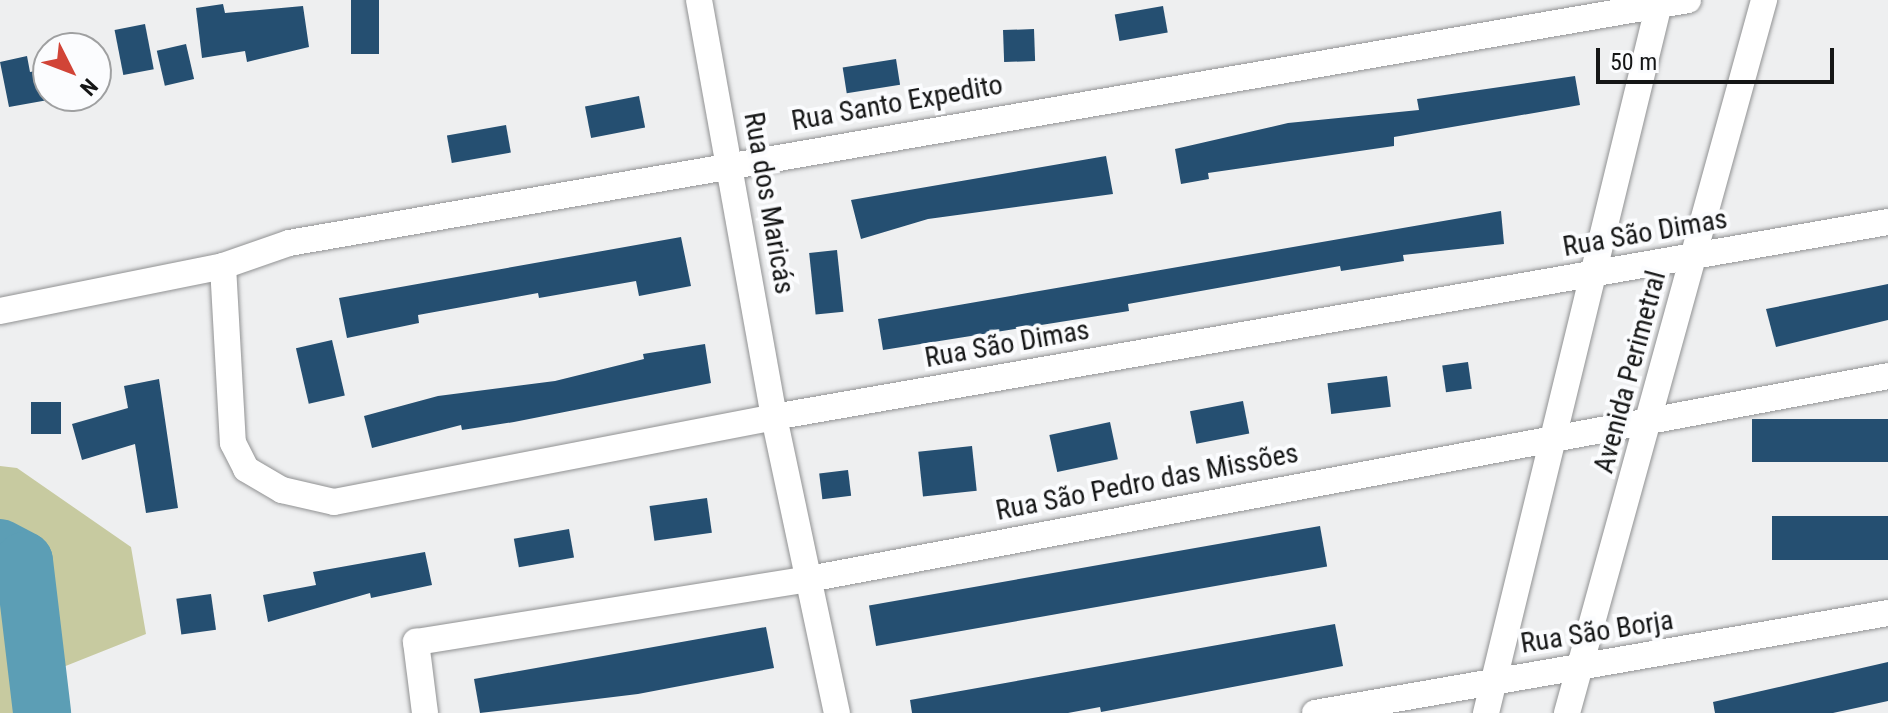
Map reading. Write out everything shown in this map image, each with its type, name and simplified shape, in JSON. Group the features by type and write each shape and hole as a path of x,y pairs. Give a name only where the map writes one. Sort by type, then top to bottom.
{"street":[{"name":"Rua dos Maricás","path":"699,0 774,417 837,713"},
{"name":"Rua Santo Expedito","path":"0,311 223,266 289,243 1688,0"},
{"name":"Avenida Perimetral","path":"1567,713 1652,417 1764,0"},
{"path":"1486,713 1549,436 1659,3"},
{"name":"Rua São Dimas","path":"223,266 226,370 233,443 246,469 308,500 370,497 774,417 1888,222"},
{"name":"Rua São Pedro das Missões","path":"425,713 416,642 809,579 1549,436 1888,376"},
{"name":"Rua São Borja","path":"1315,713 1495,680 1577,670 1888,613"}],"green space":[{"path":"0,466 17,468 131,547 146,634 43,675 57,713 0,713"}],"building":[{"path":"351,0 379,0 379,54 351,54"},
{"path":"223,4 225,13 303,6 309,47 247,62 245,51 202,58 196,8"},
{"path":"1163,6 1168,33 1119,41 1115,15"},
{"path":"145,24 154,69 123,75 115,30"},
{"path":"1034,29 1035,61 1004,62 1003,30"},
{"path":"186,44 194,79 165,86 157,51"},
{"path":"27,56 32,72 32,103 9,107 0,62"},
{"path":"896,59 900,85 847,93 843,67"},
{"path":"1575,76 1580,105 1394,137 1394,146 1208,173 1209,179 1181,184 1175,149 1288,123 1419,110 1417,99"},
{"path":"639,96 645,127 591,138 585,106"},
{"path":"506,125 511,153 452,163 447,135"},
{"path":"1106,156 1113,194 928,219 861,239 851,200"},
{"path":"1501,211 1504,244 1403,255 1404,261 1341,271 1340,266 1128,304 1129,311 883,350 878,319"},
{"path":"681,237 691,286 639,296 636,281 539,298 538,293 418,315 419,323 347,338 339,298"},
{"path":"837,250 843,312 816,315 809,253"},
{"path":"1888,284 1888,320 1776,347 1766,309"},
{"path":"332,340 345,396 309,404 296,348"},
{"path":"705,344 711,383 514,422 462,430 461,425 372,448 364,416 438,396 555,381 644,359 643,354"},
{"path":"1468,362 1472,389 1446,392 1442,366"},
{"path":"1387,376 1391,407 1331,414 1327,383"},
{"path":"159,379 178,508 146,513 135,444 82,460 72,424 128,408 124,386"},
{"path":"1243,401 1249,433 1196,444 1190,411"},
{"path":"31,402 61,402 61,434 31,434"},
{"path":"1752,419 1888,419 1888,462 1752,462"},
{"path":"1110,422 1118,459 1057,472 1049,435"},
{"path":"972,446 977,491 923,496 918,452"},
{"path":"848,470 851,496 822,499 819,474"},
{"path":"707,498 712,533 654,541 650,506"},
{"path":"1772,516 1888,516 1888,560 1772,560"},
{"path":"1320,526 1327,566 876,646 869,606"},
{"path":"569,529 574,558 519,567 514,539"},
{"path":"425,552 432,585 371,598 370,593 268,622 263,595 316,585 313,572"},
{"path":"211,594 216,630 181,635 176,599"},
{"path":"1335,624 1343,666 1101,712 1100,707 1068,713 912,713 910,700"},
{"path":"766,627 774,668 638,694 480,713 474,679"},
{"path":"1888,662 1888,701 1833,713 1715,713 1713,702"}],"waterway":[{"path":"0,548 24,561 42,713"}]}
